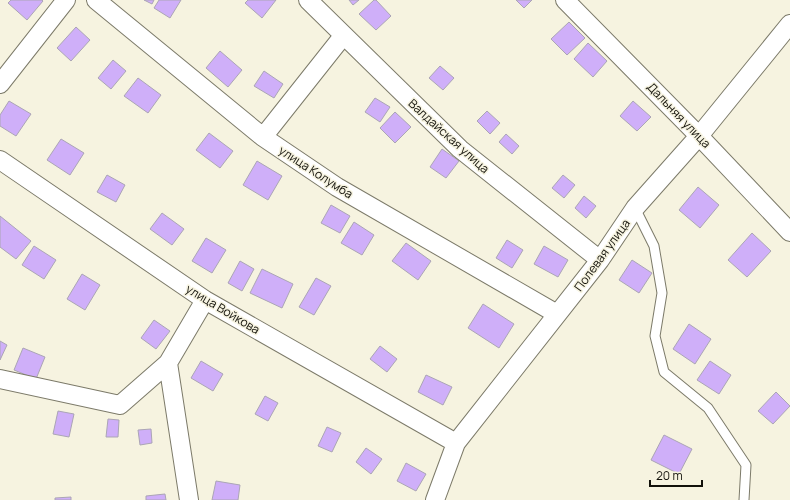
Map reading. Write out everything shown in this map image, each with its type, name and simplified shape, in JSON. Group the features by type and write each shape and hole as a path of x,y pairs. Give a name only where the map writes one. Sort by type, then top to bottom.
{"street":[{"path":"0,84 66,0"},
{"name":"улица Колумба","path":"96,0 263,137 337,187 557,314"},
{"name":"Валдайская улица","path":"308,0 343,36 460,149 600,260"},
{"name":"Дальняя улица","path":"565,0 699,136 790,232"},
{"name":"Полевая улица","path":"435,500 456,443 600,260 635,208 699,136 790,24"},
{"path":"263,137 343,36"},
{"name":"улица Войкова","path":"0,160 205,300 456,443"},
{"path":"0,379 120,405 168,363 205,300"},
{"path":"168,363 189,500"}],"lane":[{"path":"635,208 654,246 662,293 655,336 664,372 708,408 746,465 744,500"}],"building":[{"path":"11,0 43,1 27,20 8,3"},
{"path":"144,0 154,0 152,4"},
{"path":"159,0 181,0 170,18 154,8"},
{"path":"248,0 276,0 262,18 245,3"},
{"path":"349,0 359,0 353,5"},
{"path":"374,0 376,0 391,16 376,30 359,14"},
{"path":"516,0 532,0 524,8"},
{"path":"569,22 585,38 567,55 551,39"},
{"path":"76,27 90,40 71,61 57,48"},
{"path":"588,43 607,61 593,77 574,59"},
{"path":"220,51 242,70 228,87 206,68"},
{"path":"113,60 126,71 111,89 98,78"},
{"path":"440,66 454,78 443,90 429,78"},
{"path":"264,71 283,84 274,98 254,86"},
{"path":"138,78 161,95 148,113 124,96"},
{"path":"375,98 390,107 380,122 365,112"},
{"path":"9,101 31,114 16,136 0,126 0,115"},
{"path":"633,101 651,117 637,131 620,116"},
{"path":"487,111 500,123 490,134 477,121"},
{"path":"395,112 411,127 395,143 380,128"},
{"path":"209,133 233,151 220,168 196,150"},
{"path":"506,134 519,146 512,154 499,142"},
{"path":"61,139 84,153 70,175 47,160"},
{"path":"442,149 459,161 446,178 430,167"},
{"path":"257,161 282,176 268,200 243,185"},
{"path":"107,175 125,185 116,202 97,192"},
{"path":"563,175 575,185 564,198 552,188"},
{"path":"698,187 719,205 700,228 679,210"},
{"path":"584,196 596,206 586,218 575,208"},
{"path":"331,205 350,216 340,233 321,223"},
{"path":"162,213 184,229 172,245 150,229"},
{"path":"0,216 31,241 16,259 0,247"},
{"path":"354,222 374,235 362,255 341,243"},
{"path":"752,233 771,251 747,277 728,260"},
{"path":"206,238 226,250 212,273 192,261"},
{"path":"507,240 523,250 512,268 496,258"},
{"path":"406,243 431,261 418,280 392,261"},
{"path":"34,246 56,260 44,279 22,265"},
{"path":"544,246 568,260 558,277 534,264"},
{"path":"632,260 652,273 639,293 619,280"},
{"path":"240,261 254,269 242,291 228,283"},
{"path":"262,269 293,284 282,308 250,293"},
{"path":"82,274 100,285 85,310 67,299"},
{"path":"316,278 331,286 314,315 299,307"},
{"path":"483,304 514,324 499,348 468,328"},
{"path":"154,320 170,331 156,349 141,338"},
{"path":"689,324 711,339 695,364 673,349"},
{"path":"0,341 7,345 0,360"},
{"path":"380,346 397,359 387,372 370,359"},
{"path":"23,348 45,357 36,379 14,370"},
{"path":"201,361 223,374 213,391 191,378"},
{"path":"710,361 731,375 719,394 697,380"},
{"path":"426,375 452,387 443,405 418,392"},
{"path":"776,392 790,406 773,424 758,411"},
{"path":"265,396 278,403 268,421 255,414"},
{"path":"58,411 74,414 69,437 53,434"},
{"path":"108,419 119,420 118,437 106,437"},
{"path":"327,427 341,433 332,452 318,446"},
{"path":"151,429 152,443 140,445 138,430"},
{"path":"664,435 692,449 679,474 651,460"},
{"path":"366,448 382,459 371,474 356,462"},
{"path":"406,463 426,474 416,491 397,481"},
{"path":"216,481 240,485 238,500 212,500"},
{"path":"165,494 166,500 146,500 146,496"},
{"path":"71,497 71,500 55,500 55,498"}]}
